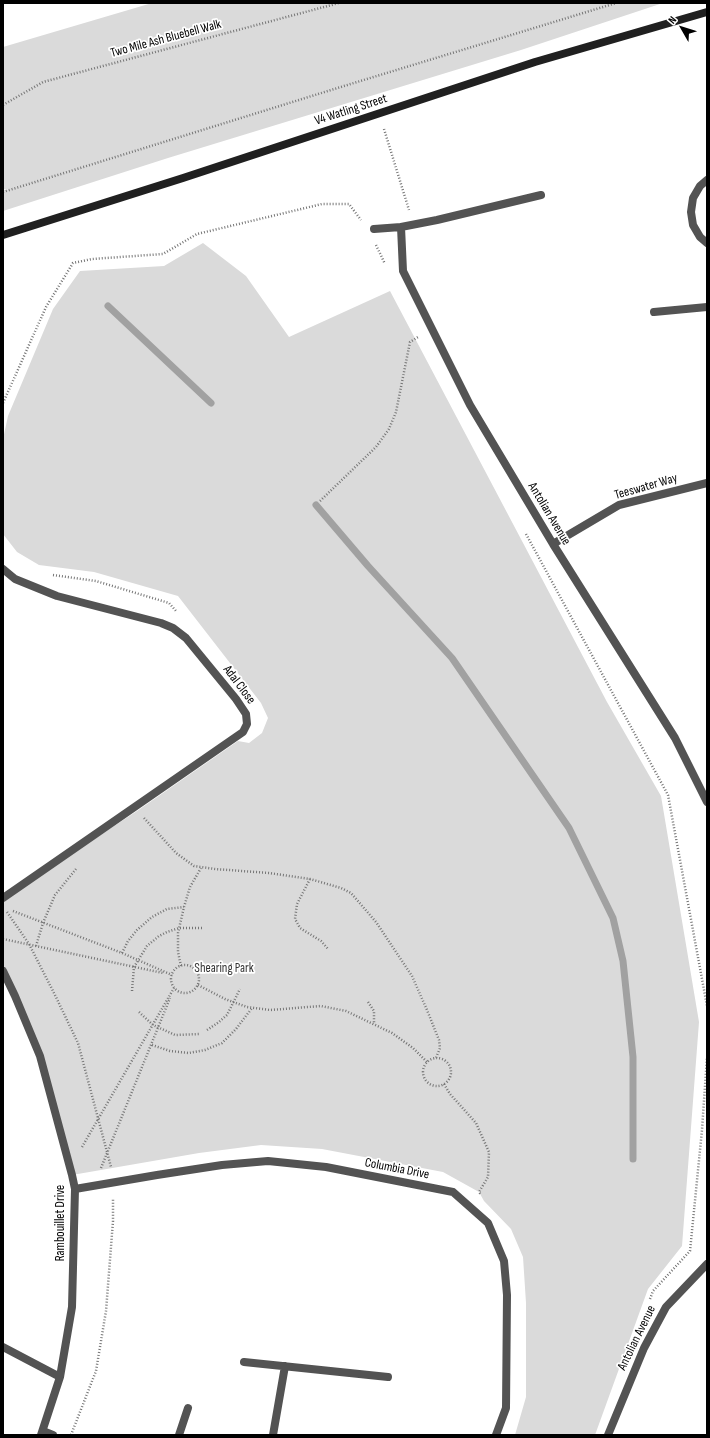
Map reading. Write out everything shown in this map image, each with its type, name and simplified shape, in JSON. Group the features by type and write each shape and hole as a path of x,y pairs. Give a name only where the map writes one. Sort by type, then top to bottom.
{"street":[{"name":"V4 Watling Street","path":"3,235 183,178 534,62 707,12"},
{"path":"707,180 700,186 693,198 691,212 693,225 700,237 707,243"},
{"path":"374,229 401,227 437,220 541,195"},
{"name":"Antolian Avenue","path":"401,227 403,272 470,405 553,544 675,738 707,802"},
{"path":"654,312 707,307"},
{"name":"Teeswater Way","path":"553,544 618,505 707,483"},
{"name":"Adal Close","path":"3,569 15,579 57,596 161,623 173,628 186,638 236,699 246,714 247,724 243,732 3,898"},
{"name":"Rambouillet Drive","path":"3,971 40,1056 75,1189 72,1307 60,1377 42,1433"},
{"name":"Columbia Drive","path":"75,1189 222,1165 268,1161 326,1167 453,1192 488,1223 504,1261 507,1295 506,1408 496,1435"},
{"name":"Antolian Avenue","path":"608,1435 644,1348 666,1307 707,1264"},
{"path":"3,1347 60,1377"},
{"path":"244,1362 388,1377"},
{"path":"273,1435 285,1366"},
{"path":"178,1435 188,1408"},
{"path":"42,1433 53,1435"}],"path":[{"name":"Two Mile Ash Bluebell Walk","path":"3,105 43,82 338,3"},
{"path":"3,192 616,3"},
{"path":"3,403 46,306 73,263 92,259 163,254 197,234 322,204 349,204 364,225"},
{"path":"320,502 376,447 389,429 396,412 410,342 422,334"},
{"path":"49,575 96,581 169,603 179,614"},
{"path":"142,816 176,853 194,866 201,868 268,873 310,879 341,888 351,893 376,922 412,976 439,1040 440,1048 436,1058"},
{"path":"36,946 54,895 74,870 80,866"},
{"path":"181,966 178,952 179,928 190,887 201,868"},
{"path":"310,879 297,904 296,919 300,928 321,941 328,949"},
{"path":"122,954 128,941 137,930 152,917 167,909 184,907"},
{"path":"4,908 172,975"},
{"path":"132,991 134,967 147,946 159,936 179,928 202,928"},
{"path":"3,938 172,975"},
{"path":"181,966 190,966 197,972 199,981 198,985 187,994 182,993 174,988 172,984 172,975 177,968 181,966"},
{"path":"198,985 225,999 252,1007 270,1010 321,1006 346,1010 392,1033 413,1048 427,1062"},
{"path":"70,1167 174,988"},
{"path":"100,1170 174,988"},
{"path":"207,1030 219,1022 227,1014 240,989"},
{"path":"368,1002 374,1011 374,1024"},
{"path":"152,1044 170,1051 188,1053 205,1050 222,1043 236,1030 252,1007"},
{"path":"139,1012 153,1025 175,1035 199,1034"},
{"path":"648,1305 654,1291 690,1251 702,1130 707,1057"},
{"path":"436,1058 445,1060 451,1067 451,1075 450,1079 444,1084 433,1086 425,1080 423,1070 427,1062 436,1058"}],"green space":[{"path":"152,3 663,3 521,50 168,158 3,211 3,190 10,189 3,189 3,47"},
{"name":"Shearing Park","path":"203,243 246,276 289,337 390,291 607,702 661,796 699,1022 682,1246 648,1289 595,1435 515,1435 526,1397 526,1303 523,1257 511,1229 484,1201 479,1192 443,1172 322,1149 261,1145 199,1153 72,1175 40,1056 3,971 3,899 137,811 238,741 249,743 262,733 268,718 261,703 178,596 94,572 39,565 17,552 3,534 3,439 8,416 53,309 80,271 164,266"}],"waterway":[{"path":"108,306 211,403"},
{"path":"316,505 368,566 452,658 569,828 613,918 623,961 633,1057 633,1159"}]}
